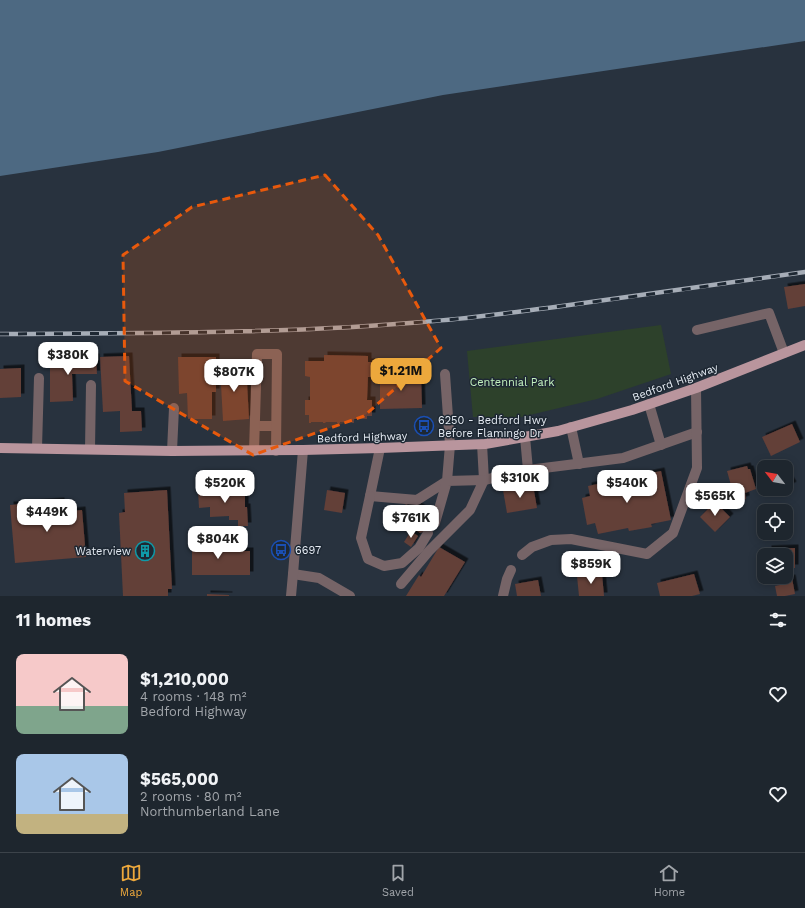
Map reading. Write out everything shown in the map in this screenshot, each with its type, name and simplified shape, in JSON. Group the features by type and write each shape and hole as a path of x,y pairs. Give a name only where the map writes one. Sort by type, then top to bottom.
{"main road":[{"name":"Bedford Highway","path":"0,448 276,451 482,444 558,431 632,410 696,388 805,345"}],"street":[{"path":"697,330 769,313 784,353"},
{"path":"254,450 257,354 277,354 276,451"},
{"path":"435,523 447,481 450,445 445,374"},
{"path":"37,448 39,378"},
{"path":"90,449 91,385"},
{"path":"522,555 532,547 551,540 571,539 647,554 673,533 697,468 696,388"},
{"path":"649,404 661,445"},
{"path":"172,451 174,408"},
{"path":"255,426 276,426"},
{"path":"571,427 579,464"},
{"path":"370,496 417,500 447,481 484,480 528,470 623,458 697,432"},
{"path":"525,437 528,470"},
{"path":"401,584 429,551 470,510 484,480 482,444"},
{"path":"380,448 361,538 368,559 384,566 402,563 419,548 428,533"},
{"path":"290,596 294,574 303,450"},
{"path":"503,596 511,570"},
{"path":"294,574 319,578 350,596"}],"highlighted area":[{"path":"325,175 378,235 441,348 364,416 253,455 125,381 123,255 192,207"}],"green space":[{"name":"Centennial Park","path":"661,325 671,374 597,399 517,418 473,417 467,351"}],"water":[{"path":"0,0 805,0 805,41 443,95 158,152 0,176"}],"building":[{"path":"805,284 805,306 788,309 784,287"},
{"path":"324,355 368,356 368,362 373,362 372,377 368,377 367,400 372,400 372,416 367,416 367,419 354,419 354,423 309,423 309,415 305,415 305,400 310,400 310,377 305,376 305,361 324,361"},
{"path":"129,356 132,411 141,411 142,431 120,432 120,411 103,412 100,357"},
{"path":"96,357 97,374 72,374 73,401 50,402 50,362 53,362 53,359"},
{"path":"178,357 216,357 216,392 212,392 212,419 188,419 187,393 179,394"},
{"path":"246,365 249,419 223,421 220,366"},
{"path":"21,368 21,397 0,398 0,369"},
{"path":"421,374 422,408 380,409 380,375"},
{"path":"792,424 800,442 771,456 762,437"},
{"path":"747,466 748,469 750,469 756,489 745,493 746,499 739,501 738,495 734,496 727,471"},
{"path":"661,471 671,520 651,524 652,527 629,531 628,528 598,534 595,523 587,525 582,498 590,496 588,486"},
{"path":"533,485 537,508 507,513 503,490"},
{"path":"245,489 245,507 247,507 248,526 238,526 238,520 229,520 229,516 210,517 210,507 199,508 198,490"},
{"name":"Waterview","path":"167,490 172,589 168,589 168,596 123,596 119,513 125,512 124,493"},
{"path":"327,490 345,493 342,513 324,510"},
{"path":"61,501 62,512 82,510 86,557 15,563 10,505"},
{"path":"715,502 730,517 715,532 700,517"},
{"path":"406,504 412,508 418,506 432,515 432,521 437,525 430,534 426,531 420,533 406,523 406,518 399,514"},
{"path":"411,531 418,536 411,547 404,542"},
{"path":"192,539 213,539 213,551 250,551 250,575 192,575"},
{"path":"439,547 465,562 444,596 406,596 419,575 421,577"},
{"path":"793,548 795,548 795,568 793,568"},
{"path":"602,574 604,596 579,596 577,576"},
{"path":"694,574 700,594 692,596 660,596 657,583"},
{"path":"538,580 541,596 517,596 515,584"},
{"path":"793,583 795,594 777,596 775,586"},
{"path":"207,594 229,595 229,596 207,596"}],"railway":[{"path":"0,334 272,331 449,320 618,299 805,272"}],"place":[{"name":"6250 - Bedford Hwy Before Flamingo Dr","path":"424,426"},
{"name":"6697","path":"281,550"},
{"name":"Waterview","path":"145,551"}]}
